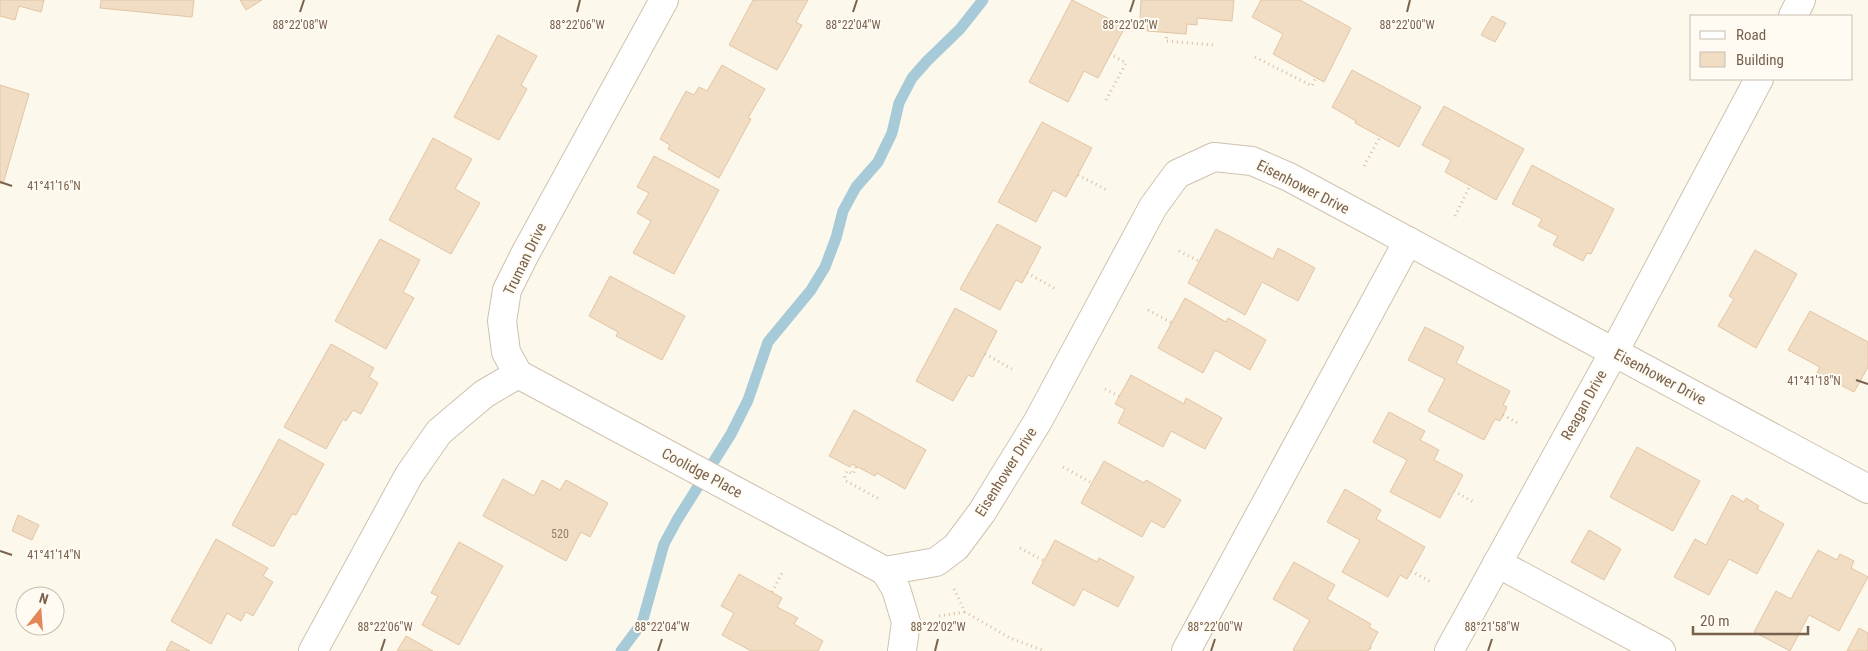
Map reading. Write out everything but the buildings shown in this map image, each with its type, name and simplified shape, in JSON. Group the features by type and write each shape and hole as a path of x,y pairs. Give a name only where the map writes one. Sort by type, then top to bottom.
{"street":[{"name":"Truman Drive","path":"518,374 506,352 502,321 507,290 664,0"},
{"path":"1794,15 1801,0"},
{"name":"Reagan Drive","path":"1449,651 1614,352 1758,80"},
{"name":"Eisenhower Drive","path":"885,571 936,562 956,547 982,512 1038,421 1153,207 1177,174 1214,157 1252,161 1298,181 1868,489"},
{"path":"1186,651 1408,242"},
{"name":"Coolidge Place","path":"518,374 885,571"},
{"path":"313,651 409,475 439,432 484,394 518,374"},
{"path":"1497,563 1661,651"},
{"path":"885,571 896,589 906,622 902,651"}],"path":[{"path":"1167,32 1166,41 1213,45"},
{"path":"1106,100 1126,63 1110,54"},
{"path":"1255,57 1312,86 1316,77"},
{"path":"1364,166 1380,137"},
{"path":"1078,174 1109,191"},
{"path":"1455,216 1470,186"},
{"path":"1179,251 1199,262"},
{"path":"1027,273 1056,289"},
{"path":"1148,310 1172,323"},
{"path":"985,354 1012,369"},
{"path":"1105,389 1119,396"},
{"path":"1503,415 1518,423"},
{"path":"856,467 853,474 848,471 845,476 846,481 881,500"},
{"path":"1063,467 1092,483"},
{"path":"1454,492 1475,503"},
{"path":"1020,548 1044,561"},
{"path":"772,592 783,571"},
{"path":"1411,571 1433,583"},
{"path":"952,585 965,612 1010,638 1045,651"},
{"path":"932,617 965,612"},
{"path":"1370,648 1374,651"}],"waterway":[{"path":"621,651 642,623 664,544 731,434 748,400 768,342 811,290 825,267 836,238 843,211 856,187 878,162 892,133 899,103 912,78 960,29 983,0"}]}
